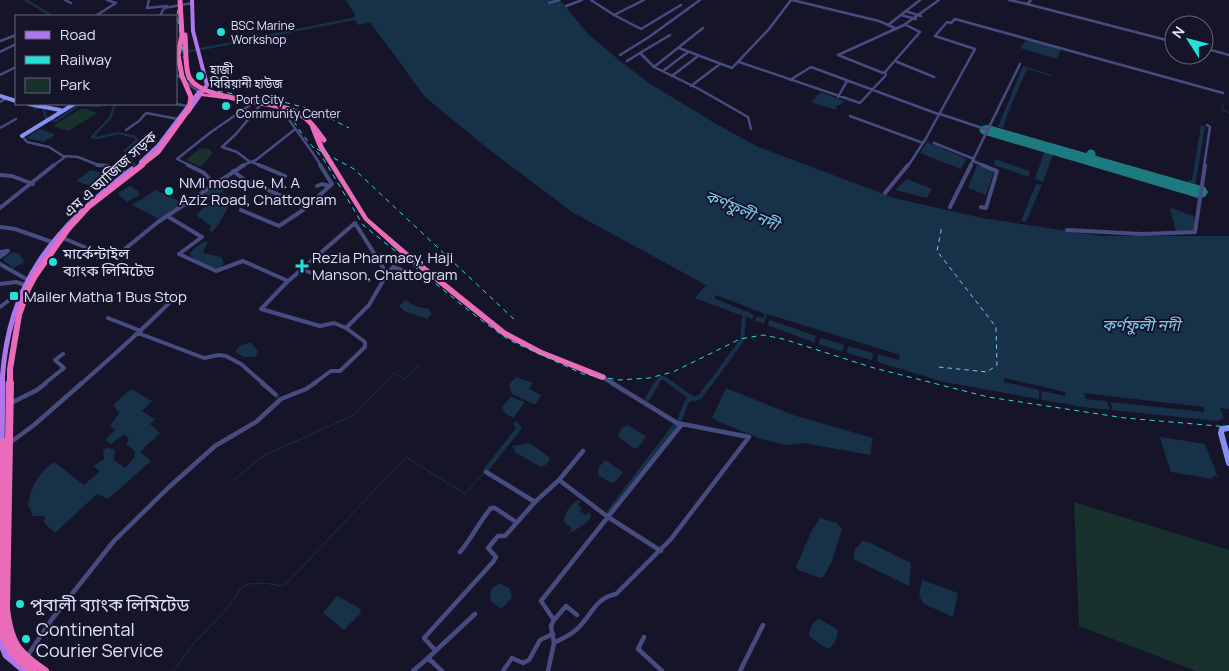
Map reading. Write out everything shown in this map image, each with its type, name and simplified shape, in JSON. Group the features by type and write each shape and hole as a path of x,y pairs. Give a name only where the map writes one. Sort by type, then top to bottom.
{"highway":[{"path":"178,0 178,44"},
{"path":"45,671 21,654 16,648 9,632 6,609 10,369 15,328 28,289 59,240 88,207 158,152 184,117 191,96 182,76 178,55 182,35 178,0"},
{"path":"184,0 183,13 188,75 193,84 208,92 276,104 294,110 319,128 332,163"},
{"path":"33,671 10,652 5,644 1,625 6,378 7,356 15,316 31,276 65,229 91,202 155,151 184,113 188,104 188,96 178,73"},
{"path":"199,94 281,107 289,110 311,125 315,130 321,147 366,219 435,279 504,333 546,355 602,377"}],"main road":[{"path":"192,1 192,16 197,45 207,85 199,94"},
{"name":"এম এ আজিজ সড়ক","path":"0,513 2,370 11,323 25,285 52,242 84,207 153,151 199,94"},
{"name":"এম এ আজিজ সড়ক","path":"50,671 28,655 19,645 11,627 11,442 14,348 25,302 37,276 62,238 94,204 160,152 199,94"},
{"path":"0,643 6,655 25,671"}],"street":[{"path":"65,0 71,3"},
{"path":"107,0 116,4"},
{"path":"98,15 120,0"},
{"path":"149,0 147,8 192,1"},
{"path":"549,2 559,0"},
{"path":"566,6 582,0"},
{"path":"592,0 634,27 641,29 681,5"},
{"path":"614,15 644,0"},
{"path":"620,55 672,22 700,0"},
{"path":"678,48 732,68 769,29 789,0 888,25 897,29"},
{"path":"888,25 920,0"},
{"path":"885,72 883,73 838,56 906,25 921,16 939,0"},
{"path":"1009,0 1164,39"},
{"path":"1027,4 1030,0"},
{"path":"160,15 164,8 169,6"},
{"path":"905,11 921,16"},
{"path":"901,15 916,19"},
{"path":"886,193 901,176 923,143 975,49 935,36 947,22 951,23 955,19 1224,93"},
{"path":"739,62 860,103 886,75 885,72 920,32 906,25"},
{"path":"647,26 652,29"},
{"path":"654,67 702,28"},
{"path":"0,41 15,35"},
{"path":"627,61 670,35"},
{"path":"0,52 15,44"},
{"path":"1214,51 1229,55"},
{"path":"663,71 688,52"},
{"path":"640,53 654,67 748,118 751,130"},
{"path":"672,76 698,56"},
{"path":"895,61 934,77"},
{"path":"691,86 720,64"},
{"path":"950,207 1020,64"},
{"path":"0,75 15,68"},
{"path":"790,80 811,68 872,91 988,130"},
{"path":"178,76 199,94"},
{"path":"838,97 847,81"},
{"path":"0,96 15,101"},
{"path":"0,102 7,98"},
{"path":"215,185 204,173 178,160 178,157 253,103"},
{"path":"178,104 189,105"},
{"path":"261,104 236,134 222,147 235,151 251,162 286,176"},
{"path":"33,105 60,110"},
{"path":"72,105 60,110 22,136 28,142 46,147 66,156 78,157 98,165 107,165 126,173"},
{"path":"281,107 294,130 312,151 331,185"},
{"path":"126,130 139,121 146,113 178,119"},
{"path":"850,116 923,143"},
{"path":"0,128 16,119"},
{"path":"1067,230 1142,234 1195,232 1210,127 1207,125"},
{"path":"62,238 114,257 167,216 233,171 268,152 294,130"},
{"path":"934,143 997,170 995,186 990,200 986,208 981,207"},
{"path":"0,208 66,156"},
{"path":"233,171 245,180 284,197"},
{"path":"0,175 12,176 32,184"},
{"path":"241,210 279,226 303,210 331,185 342,179"},
{"path":"317,186 322,184 331,185"},
{"path":"167,216 187,226 190,232 202,238 179,254 198,265 216,271 243,261 288,281"},
{"path":"28,655 52,618 114,541 168,488 215,446 256,422 278,397 306,388 331,371 340,371 364,347 365,342 346,328 334,323 320,326 261,309 288,281 355,223 387,274"},
{"path":"0,227 16,229 52,242"},
{"path":"0,252 8,251 0,257"},
{"path":"0,264 25,285"},
{"path":"346,328 369,305 393,266 426,278 435,279"},
{"path":"302,269 325,279"},
{"path":"0,284 12,282 25,285"},
{"path":"0,307 25,285"},
{"path":"11,442 34,425 140,332 178,294"},
{"path":"108,318 207,359 218,355 231,358 244,366 278,397"},
{"path":"2,406 37,390 64,368 55,360 63,354"},
{"path":"554,643 578,629 600,600 607,595 616,594 661,551 687,519 728,460 748,437 678,423 602,377"},
{"path":"554,620 541,601 608,517 678,423"},
{"path":"1229,428 1222,428 1221,434 1229,463"},
{"path":"435,650 424,638 496,557 488,548 498,536 505,536 535,502 559,480 583,451"},
{"path":"486,472 535,502"},
{"path":"559,480 608,517 661,551"},
{"path":"460,552 472,536 476,526 491,508 495,508 516,522"},
{"path":"548,671 554,643 551,626 554,620 566,606 577,615"},
{"path":"413,671 476,614"},
{"path":"740,671 763,625"},
{"path":"0,632 11,627"},
{"path":"503,671 512,658 523,663 529,660 540,640 553,634"},
{"path":"644,636 638,649 662,671"},
{"path":"428,658 442,671"}],"green space":[{"path":"82,108 98,113 68,131 53,126"},
{"path":"200,148 209,149 213,153 201,167 186,160"},
{"path":"1074,502 1229,550 1229,671 1196,671 1079,626"}],"water":[{"name":"কর্ণফুলী নদী","path":"346,0 560,0 588,34 620,61 649,83 713,122 756,146 894,198 982,218 1101,236 1229,236 1229,409 1220,408 1224,418 1217,421 1083,407 944,382 821,345 695,298 706,285 572,212 487,148 425,97 370,22 358,25 354,19 355,15"},
{"path":"1026,40 1061,49 1057,59 1020,48"},
{"path":"1023,66 1052,75 1027,69 1003,128 998,127"},
{"path":"821,92 844,101 836,106 837,110 811,102"},
{"path":"1201,125 1205,127 1195,187 1188,184 1188,180 1192,180"},
{"path":"39,129 55,135 44,142 26,138"},
{"path":"927,142 967,159 961,169 920,153"},
{"path":"1045,150 1054,152 1043,182 1035,179"},
{"path":"995,159 1030,171 1029,177 994,165"},
{"path":"977,165 994,171 986,195 968,188"},
{"path":"91,170 100,172 110,178 94,187 76,181"},
{"path":"907,179 932,189 927,198 895,190"},
{"path":"224,183 227,187 219,195 231,204 212,232 209,230 211,226 196,215 211,201 204,194"},
{"path":"1036,184 1042,185 1026,222 1021,221"},
{"path":"130,186 138,191 140,195 127,202 119,195 119,192"},
{"path":"156,190 183,203 159,219 132,205"},
{"path":"1172,208 1195,217 1194,230 1176,231 1170,209"},
{"path":"204,241 208,242 203,253 221,257 224,263 221,267 209,267 190,255 192,250"},
{"path":"12,252 19,254 25,262 13,268 4,261 4,258"},
{"path":"405,300 415,306 429,309 432,314 427,319 404,311 399,306"},
{"path":"251,343 258,351 255,357 244,357 236,352 240,346"},
{"path":"516,377 533,383 529,389 541,395 535,405 512,394 509,385"},
{"path":"726,388 793,415 873,438 870,455 804,443 786,445 761,439 717,421 712,418"},
{"path":"131,389 152,401 142,411 155,419 150,424 160,433 140,452 151,461 108,499 97,494 55,533 43,522 46,518 33,516 28,505 33,486 44,470 54,462 84,485 100,471 93,466 104,459 103,451 106,448 115,449 114,460 125,468 134,458 135,451 126,444 129,439 124,434 111,444 105,440 115,430 110,426 119,413 113,405"},
{"path":"511,397 525,402 513,418 505,413 502,407"},
{"path":"627,425 646,436 638,448 633,448 618,437 621,429"},
{"path":"1161,437 1205,444 1218,477 1214,476 1212,479 1171,472"},
{"path":"530,443 550,458 547,464 541,467 516,453 512,446"},
{"path":"605,460 623,472 616,481 611,483 598,475 599,467"},
{"path":"579,500 581,501 578,505 582,509 580,511 586,515 589,512 591,517 584,524 569,533 572,528 564,522 565,516 570,507"},
{"path":"820,518 837,523 842,529 832,561 824,576 820,578 798,570 796,567 811,532"},
{"path":"863,541 911,563 909,586 853,559 855,549"},
{"path":"922,580 958,593 953,617 924,604 919,596"},
{"path":"501,583 510,589 512,598 501,609 491,601 490,594 493,587"},
{"path":"337,596 361,609 360,614 344,630 323,613"},
{"path":"818,618 838,630 836,640 830,649 809,636 811,626"}],"pier":[{"path":"716,295 765,314 763,318 757,316 753,323 751,322 754,315 714,298"},
{"path":"767,314 900,355 899,360 878,354 877,364 872,363 873,353 848,346 846,355 842,354 844,345 821,338 818,345 814,344 816,336 770,320 766,328 763,326"},
{"path":"1004,378 1065,392 1066,396 1042,391 1041,401 1039,401 1039,390 1004,382"},
{"path":"1084,393 1203,407 1205,412 1110,402 1114,414 1111,413 1107,401 1086,399"}],"waterway":[{"path":"26,0 50,15"},
{"path":"178,54 358,18"},
{"path":"1224,104 1222,109 1229,113"},
{"path":"34,108 43,108 46,118 56,121 79,105"},
{"path":"79,105 102,105"},
{"path":"115,105 110,118 92,137 97,138 118,133 135,137 137,140 125,151 133,158 131,162 135,165"},
{"path":"710,384 742,340 744,317 747,313"},
{"path":"234,480 263,456 354,415 394,373 404,379 419,365"},
{"path":"656,384 660,378 664,378 672,384"},
{"path":"647,399 657,383"},
{"path":"671,383 691,397"},
{"path":"691,397 693,399 700,397 710,383"},
{"path":"609,512 680,419 686,403 691,397"},
{"path":"486,470 519,428 516,424"},
{"path":"173,671 195,642 226,610 241,588 249,584 264,583 282,586 286,584 406,457 465,494 485,471"}],"ferry route":[{"path":"939,367 987,372 997,365 996,327 937,251 942,226"}],"taxiway":[{"path":"1090,159 1091,154"}],"runway":[{"path":"988,130 1198,192"}],"tunnel":[{"path":"275,394 279,398"}],"railway":[{"path":"177,15 180,0"},
{"path":"178,21 188,81 210,90 265,99 286,109 302,134 324,160 363,225 477,317 509,340 583,374 619,380 649,378 673,372 740,339 763,335 783,339 874,368 988,397 1125,418 1229,427"},
{"path":"276,100 314,110 349,128"},
{"path":"317,149 354,169 516,321"}],"place":[{"name":"BSC Marine Workshop","path":"221,32"},
{"name":"হাজী বিরিয়ানী হাউজ","path":"200,76"},
{"name":"Port City Community Center","path":"226,106"},
{"name":"NMI mosque, M. A Aziz Road, Chattogram","path":"169,191"},
{"name":"মার্কেন্টাইল ব্যাংক লিমিটেড","path":"53,262"},
{"name":"Rezia Pharmacy, Haji Manson, Chattogram","path":"302,266"},
{"name":"Mailer Matha 1 Bus Stop","path":"14,296"},
{"name":"পূবালী ব্যাংক লিমিটেড","path":"20,604"},
{"name":"Continental Courier Service","path":"26,639"}]}
